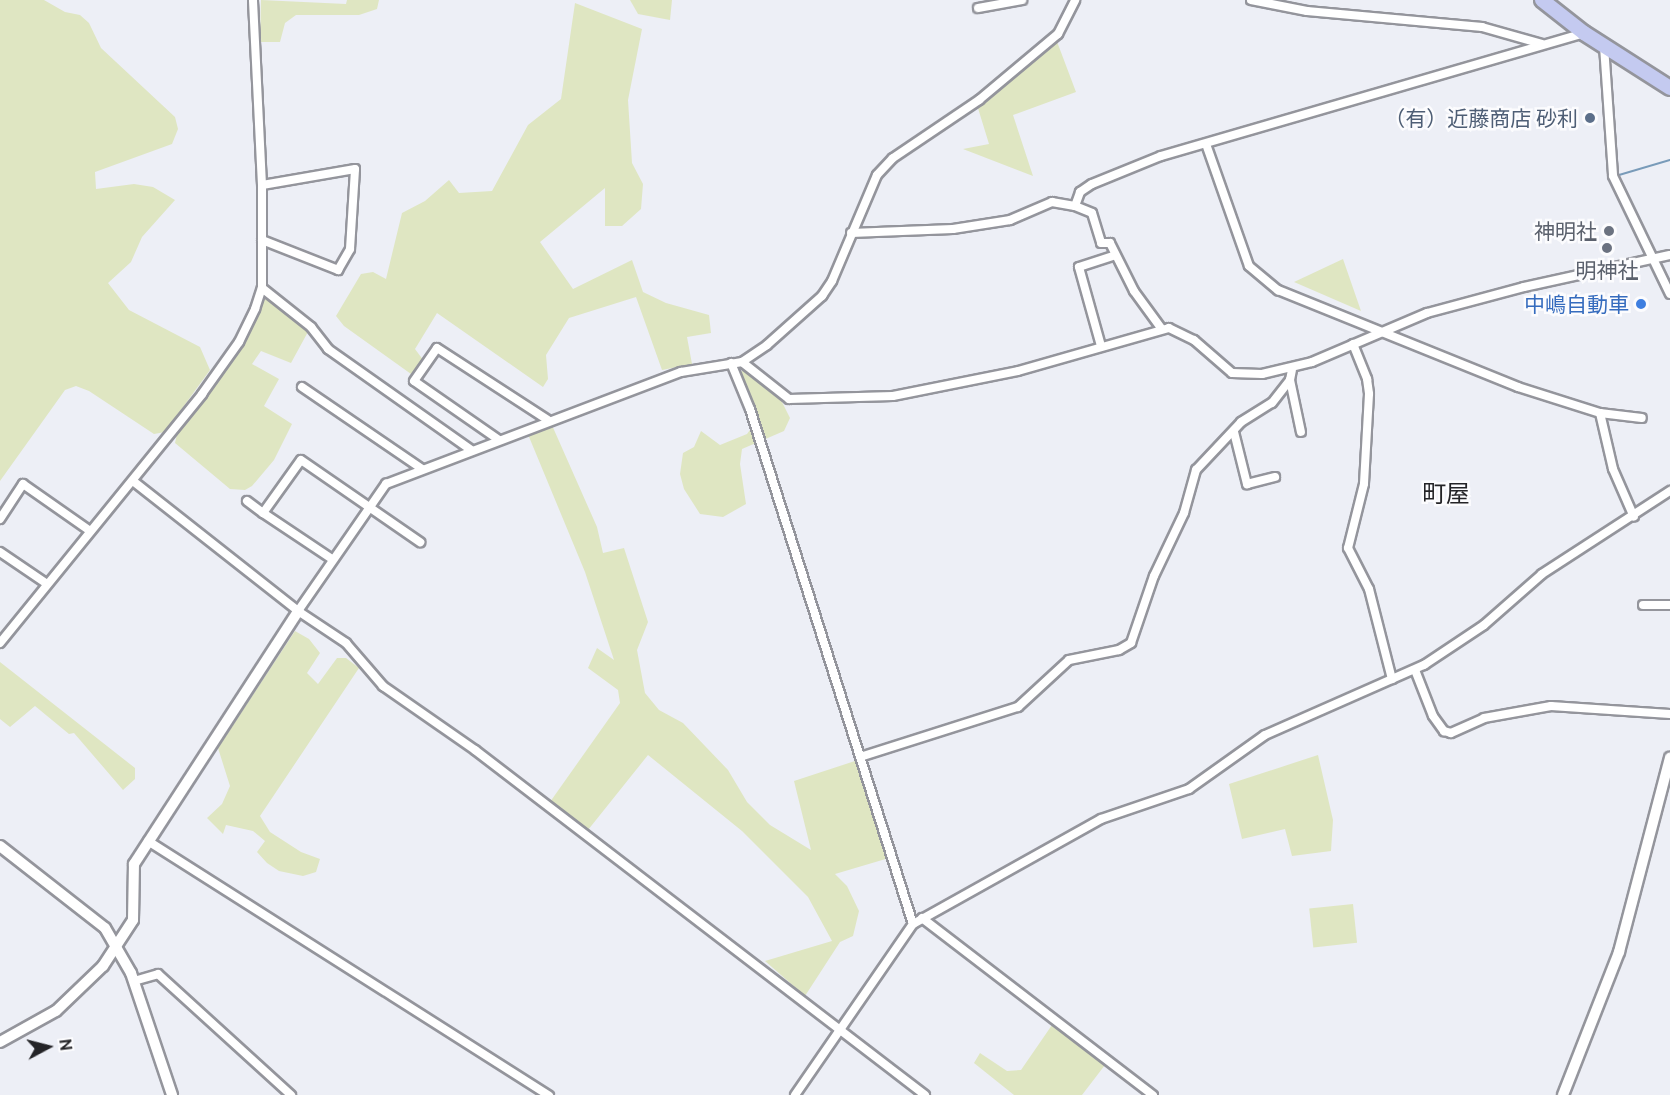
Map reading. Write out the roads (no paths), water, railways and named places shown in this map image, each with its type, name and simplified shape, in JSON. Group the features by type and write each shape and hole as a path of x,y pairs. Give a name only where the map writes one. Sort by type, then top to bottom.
{"main road":[{"path":"1542,0 1584,33 1670,88"}],"street":[{"path":"0,643 3,632 48,584 133,481 239,342 262,288 262,185 253,0"},
{"path":"978,8 1022,0"},
{"path":"0,1042 56,1011 103,966 133,920 134,864 368,504 386,484 548,420 681,372 742,362 767,345 822,297 877,175 893,158 979,100 1049,42 1058,34 1075,0"},
{"path":"1251,0 1307,11 1482,27 1543,44"},
{"path":"1075,206 1080,192 1092,184 1161,156 1584,33"},
{"path":"1604,46 1612,176 1670,294"},
{"path":"1206,144 1249,266 1278,290 1518,387 1600,413 1642,418"},
{"path":"262,185 355,170 350,249 338,270 262,240"},
{"path":"850,233 953,229 1010,220 1052,202 1075,206 1092,213 1101,243 1110,243 1134,291 1161,328 1194,340 1220,365 1242,376 1292,370 1378,332 1473,300 1651,257 1670,255"},
{"path":"1101,346 1079,267 1115,255"},
{"path":"262,288 311,327 328,349 471,450"},
{"path":"742,362 789,399 871,398 1018,371 1161,328"},
{"path":"1353,344 1367,378 1369,394 1364,484 1348,548 1369,589 1392,679"},
{"path":"499,440 414,381 437,348 548,420"},
{"path":"731,363 750,409 913,924"},
{"path":"1292,370 1290,380 1301,432"},
{"path":"860,757 1018,707 1069,660 1119,650 1131,643 1154,576 1180,522 1196,470 1241,422 1272,404 1290,380"},
{"path":"302,387 422,469"},
{"path":"1600,413 1613,470 1634,517"},
{"path":"1234,432 1247,484 1275,477"},
{"path":"263,513 300,460 368,504 420,542"},
{"path":"133,481 298,611 346,643 383,686 475,750 925,1095"},
{"path":"0,519 23,484 90,531"},
{"path":"795,1095 841,1032 913,924 1101,819 1189,789 1253,742 1415,670 1484,625 1542,574 1634,517 1670,491"},
{"path":"247,501 332,559"},
{"path":"0,552 48,584"},
{"path":"1643,605 1670,605"},
{"path":"1415,670 1433,716 1444,731 1450,733 1484,718 1551,706 1670,714"},
{"path":"1563,1095 1619,952 1670,758"},
{"path":"148,841 549,1095"},
{"path":"0,846 87,912 116,944 132,977 172,1095"},
{"path":"922,918 1153,1095"},
{"path":"103,966 113,965 132,977 158,974 291,1095"}],"waterway":[{"path":"1619,175 1670,160"}],"place":[{"name":"（有）近藤商店 砂利","path":"1590,118"},
{"name":"神明社","path":"1609,231"},
{"name":"明神社","path":"1607,248"},
{"name":"中嶋自動車","path":"1641,304"}],"district":[{"name":"町屋","path":"1446,494"}]}
